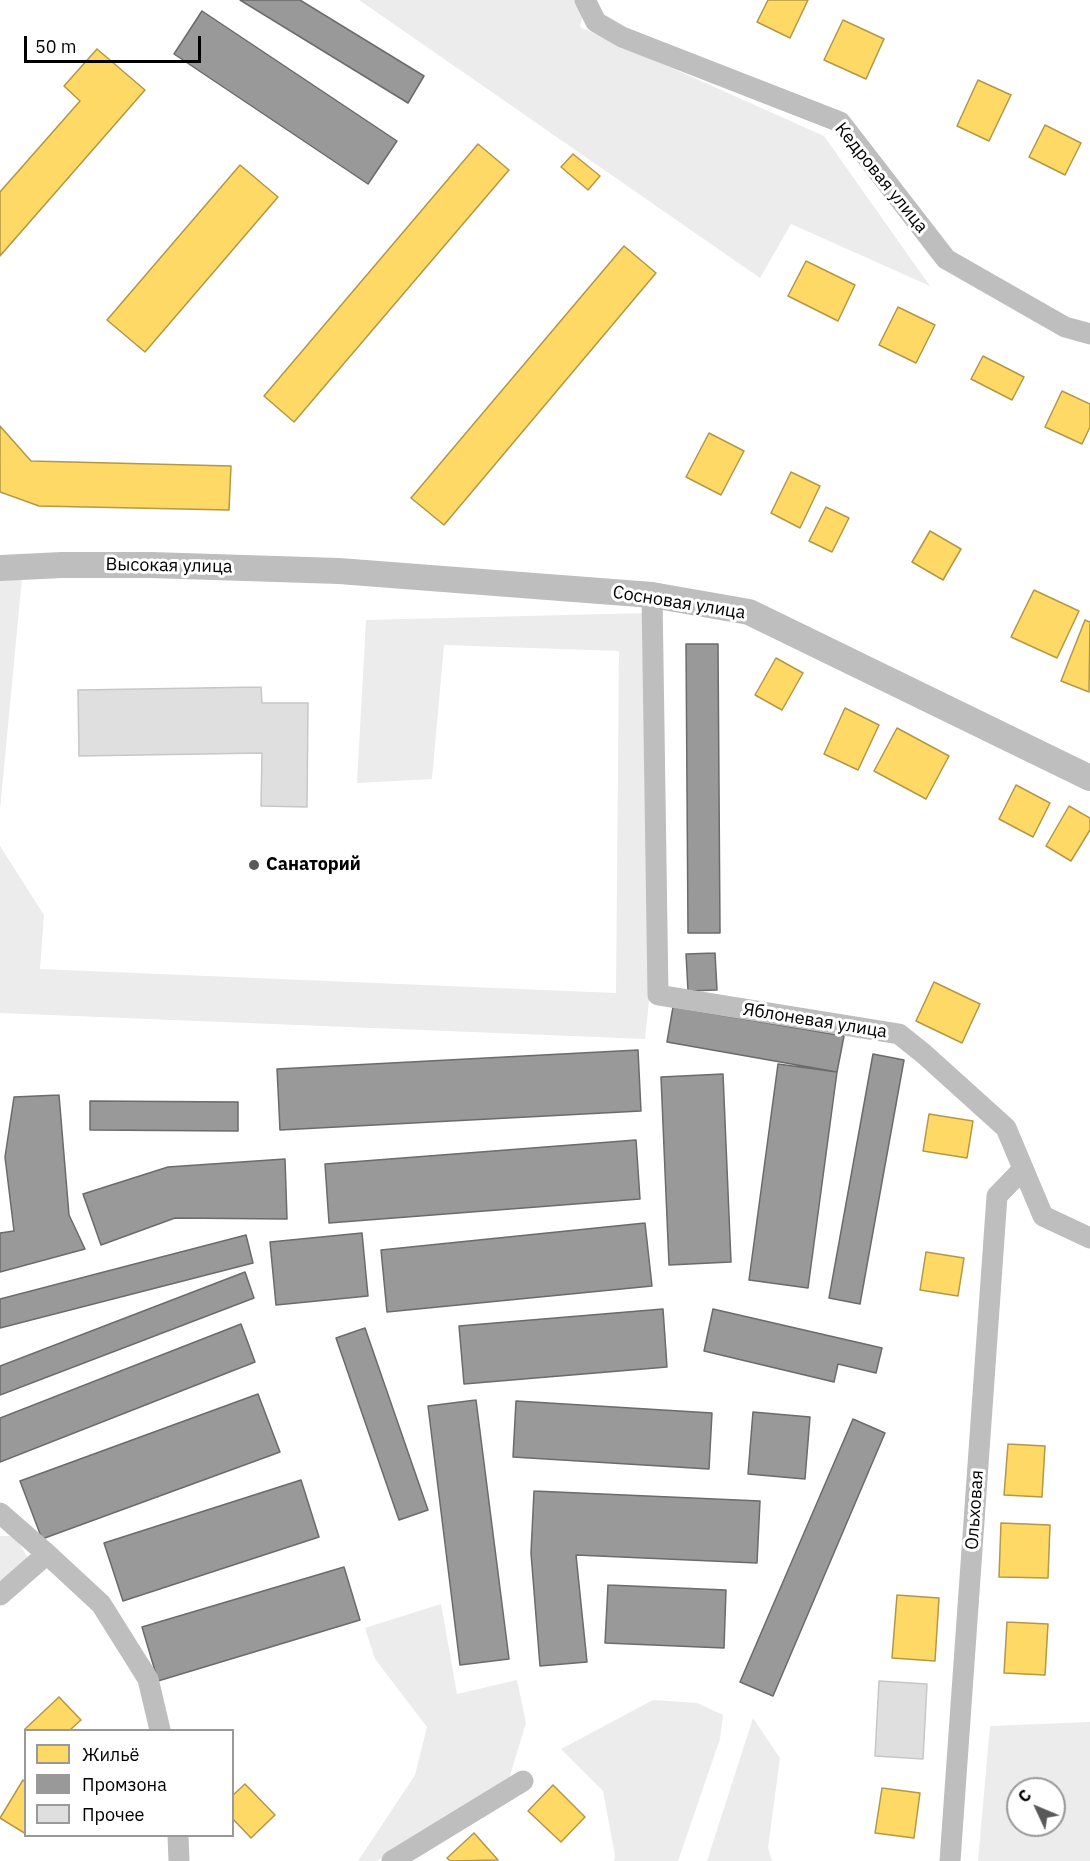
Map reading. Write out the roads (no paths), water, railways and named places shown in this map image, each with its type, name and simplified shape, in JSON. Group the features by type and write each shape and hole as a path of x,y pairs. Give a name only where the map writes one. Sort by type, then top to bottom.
{"street":[{"name":"Кедровая улица","path":"585,0 596,22 622,37 840,122 946,259 1065,327 1090,334"},
{"name":"Высокая улица","path":"0,568 152,565 339,571"},
{"name":"Сосновая улица","path":"339,571 652,595 749,612 1090,778"},
{"name":"Яблоневая улица","path":"652,595 658,995 899,1034 1006,1128 1043,1216 1090,1238"},
{"name":"Ольховая","path":"950,1861 997,1196 1023,1169"},
{"path":"0,1513 101,1604 148,1679 160,1729"},
{"path":"0,1595 47,1554"},
{"path":"392,1861 524,1781"},
{"path":"178,1837 179,1861"}],"place":[{"name":"Санаторий","path":"254,865"}]}
